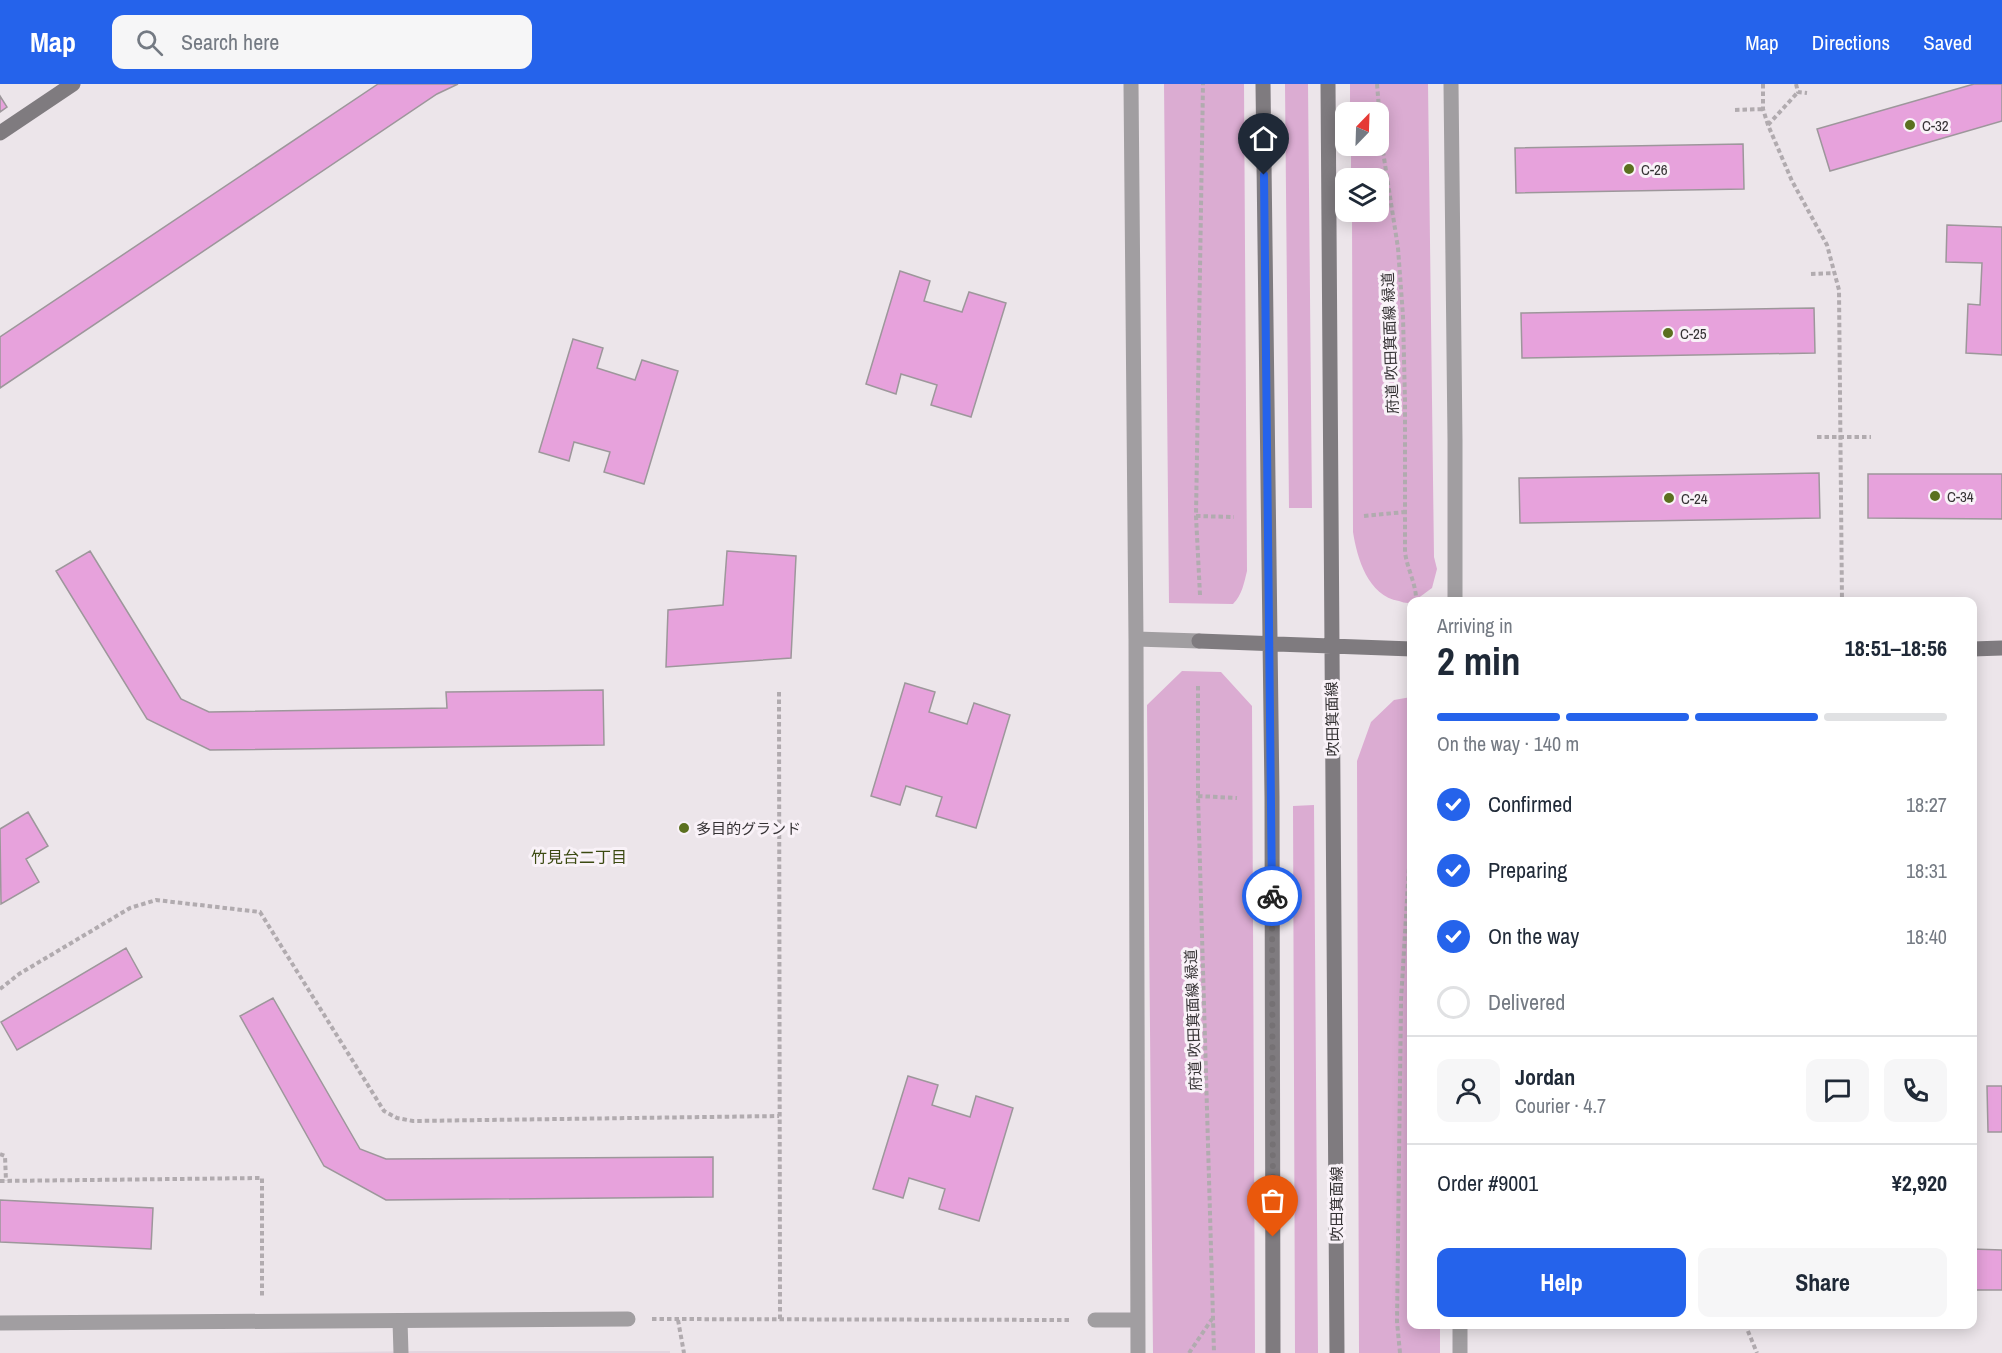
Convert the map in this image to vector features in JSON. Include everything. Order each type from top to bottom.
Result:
[{"type":"main road","points":[[0,134],[73,84]]},
{"type":"main road","points":[[1263,84],[1270,643],[1273,1353]]},
{"type":"main road","name":"吹田箕面線","points":[[1328,84],[1330,646],[1337,1353]]},
{"type":"main road","points":[[1199,641],[1407,649]]},
{"type":"main road","points":[[1977,649],[2002,648]]},
{"type":"street","points":[[1131,84],[1136,639],[1138,1353]]},
{"type":"street","points":[[1451,84],[1455,597]]},
{"type":"street","points":[[1136,639],[1199,641]]},
{"type":"street","points":[[0,1323],[628,1319]]},
{"type":"street","points":[[1095,1320],[1137,1320]]},
{"type":"street","points":[[400,1321],[401,1353]]},
{"type":"street","points":[[1460,1329],[1460,1353]]},
{"type":"path","points":[[1200,595],[1196,516],[1203,84]]},
{"type":"path","name":"府道 吹田箕面線 緑道","points":[[1377,84],[1382,144],[1401,283],[1406,401],[1405,552],[1416,597]]},
{"type":"path","points":[[1763,84],[1762,109],[1792,181],[1827,245],[1839,290],[1842,597]]},
{"type":"path","points":[[1796,84],[1798,92]]},
{"type":"path","points":[[1768,125],[1798,92]]},
{"type":"path","points":[[1798,92],[1807,93]]},
{"type":"path","points":[[1735,110],[1762,109]]},
{"type":"path","points":[[1811,274],[1835,273]]},
{"type":"path","points":[[1817,437],[1871,437]]},
{"type":"path","points":[[1364,516],[1405,512]]},
{"type":"path","points":[[1196,516],[1234,517]]},
{"type":"path","name":"府道 吹田箕面線 緑道","points":[[1197,686],[1198,796],[1214,1353]]},
{"type":"path","points":[[778,692],[780,1319]]},
{"type":"path","points":[[1198,796],[1237,798]]},
{"type":"path","points":[[0,989],[19,974],[144,902],[156,900],[260,912],[384,1111],[397,1118],[413,1121],[779,1116]]},
{"type":"path","points":[[1400,1353],[1397,1322],[1401,1000],[1407,900]]},
{"type":"path","points":[[0,1154],[5,1156],[6,1181]]},
{"type":"path","points":[[0,1181],[262,1178],[262,1322]]},
{"type":"path","points":[[1189,1353],[1213,1318]]},
{"type":"path","points":[[628,1319],[1095,1320]]},
{"type":"path","points":[[678,1320],[684,1353]]},
{"type":"path","points":[[1747,1329],[1757,1353]]},
{"type":"shaded area","points":[[1164,84],[1244,84],[1247,571],[1241,593],[1233,604],[1169,603]]},
{"type":"shaded area","points":[[1285,84],[1308,84],[1312,508],[1289,508]]},
{"type":"shaded area","points":[[1350,84],[1428,84],[1434,557],[1437,569],[1432,588],[1419,597],[1407,597],[1407,603],[1388,598],[1372,584],[1361,564],[1353,532],[1352,222],[1389,222],[1389,168],[1351,168],[1351,156],[1389,156],[1389,102],[1350,102]]},
{"type":"shaded area","points":[[1182,671],[1221,672],[1252,706],[1255,1353],[1153,1353],[1147,705]]},
{"type":"shaded area","points":[[1407,698],[1407,1329],[1440,1329],[1440,1353],[1359,1353],[1357,761],[1371,722],[1394,700]]},
{"type":"shaded area","points":[[1314,805],[1318,1353],[1295,1353],[1293,806]]},
{"type":"shaded area","points":[[670,1351],[670,1353],[263,1353]]},
{"type":"building","points":[[378,84],[458,84],[437,94],[0,388],[0,337]]},
{"type":"building","name":"C-32","points":[[1974,84],[2002,84],[2002,121],[1830,171],[1817,129]]},
{"type":"building","points":[[0,96],[7,107],[0,112]]},
{"type":"building","name":"C-26","points":[[1743,144],[1744,189],[1516,193],[1515,148]]},
{"type":"building","points":[[1947,225],[2002,227],[2002,355],[1966,353],[1968,304],[1980,305],[1982,263],[1946,262]]},
{"type":"building","points":[[900,271],[930,281],[924,301],[962,312],[969,292],[1006,303],[971,417],[931,405],[937,385],[901,374],[896,394],[866,384]]},
{"type":"building","name":"C-25","points":[[1814,308],[1815,353],[1522,358],[1521,313]]},
{"type":"building","points":[[573,339],[603,348],[597,368],[635,380],[642,360],[678,371],[644,484],[604,472],[610,452],[574,442],[569,461],[539,452]]},
{"type":"building","name":"C-24","points":[[1819,473],[1820,518],[1520,523],[1519,478]]},
{"type":"building","name":"C-34","points":[[1868,474],[2002,474],[2002,519],[1868,518]]},
{"type":"building","points":[[90,551],[181,699],[209,712],[447,708],[446,692],[603,690],[604,745],[210,750],[147,719],[56,571]]},
{"type":"building","points":[[727,551],[796,556],[791,658],[666,667],[668,610],[723,605]]},
{"type":"building","points":[[905,683],[935,692],[929,712],[967,724],[974,703],[1010,715],[976,828],[936,816],[942,797],[906,786],[900,805],[871,796]]},
{"type":"building","points":[[28,812],[48,846],[26,859],[39,882],[1,904],[0,829]]},
{"type":"building","points":[[126,948],[142,977],[17,1050],[1,1022]]},
{"type":"building","points":[[273,998],[360,1149],[386,1159],[713,1157],[713,1197],[386,1200],[324,1166],[240,1016]]},
{"type":"building","points":[[908,1076],[938,1085],[932,1105],[970,1117],[976,1096],[1013,1108],[979,1221],[939,1209],[945,1189],[909,1178],[903,1198],[873,1189]]},
{"type":"building","points":[[1987,1086],[2002,1086],[2002,1132],[1988,1132]]},
{"type":"building","points":[[0,1200],[153,1208],[151,1249],[0,1242]]},
{"type":"building","points":[[1977,1249],[2002,1250],[2002,1290],[1977,1290]]},
{"type":"way so far","points":[[1272,896],[1273,1237]]},
{"type":"place","name":"C-32","points":[[1910,125]]},
{"type":"place","name":"C-26","points":[[1629,169]]},
{"type":"place","name":"C-25","points":[[1668,333]]},
{"type":"place","name":"C-34","points":[[1935,496]]},
{"type":"place","name":"C-24","points":[[1669,498]]},
{"type":"place","name":"多目的グランド","points":[[684,828]]},
{"type":"district","name":"竹見台二丁目","points":[[579,857]]},
{"type":"route","points":[[1264,175],[1272,896]]}]
